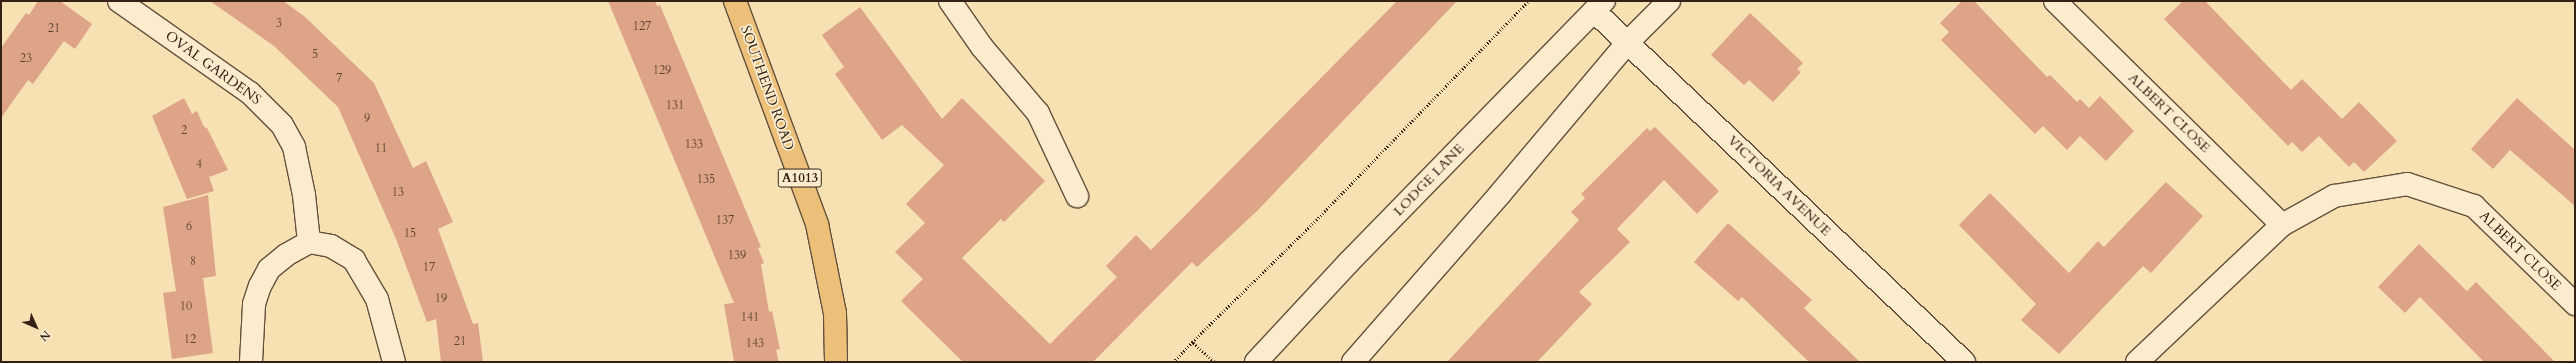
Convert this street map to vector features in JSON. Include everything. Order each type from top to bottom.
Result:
[{"type":"main road","name":"SOUTHEND ROAD","points":[[735,1],[817,224],[835,313],[836,362]]},
{"type":"street","name":"OVAL GARDENS","points":[[118,1],[250,93],[282,125],[294,147],[304,195],[309,242]]},
{"type":"street","points":[[950,1],[982,47],[1038,113],[1077,196]]},
{"type":"street","points":[[1353,362],[1500,194],[1628,42],[1669,1]]},
{"type":"street","name":"ALBERT CLOSE","points":[[2055,1],[2282,225]]},
{"type":"street","name":"VICTORIA AVENUE","points":[[1599,6],[1628,42],[1964,362]]},
{"type":"street","name":"LODGE LANE","points":[[1256,362],[1348,262],[1599,6]]},
{"type":"street","name":"ALBERT CLOSE","points":[[2137,362],[2282,225],[2334,196],[2407,184],[2474,206],[2575,304]]},
{"type":"street","points":[[251,362],[254,304],[260,286],[269,269],[286,255],[309,242],[331,246],[354,260],[377,299],[394,362]]},
{"type":"path","points":[[1173,362],[1316,220],[1528,1]]},
{"type":"path","points":[[1192,342],[1214,362]]},
{"type":"building","points":[[38,1],[60,1],[92,24],[75,49],[64,41],[33,84],[28,80],[1,118],[1,48],[26,13],[29,15]]},
{"type":"building","points":[[210,1],[283,1],[304,16],[374,83],[413,168],[426,161],[453,222],[438,229],[473,324],[478,323],[483,362],[441,362],[436,319],[427,322],[396,239],[338,107],[274,46]]},
{"type":"building","points":[[608,1],[655,1],[657,6],[660,5],[761,247],[758,248],[764,263],[761,264],[769,312],[772,311],[780,349],[776,350],[779,362],[734,362],[724,304],[734,303]]},
{"type":"building","points":[[1397,1],[1457,1],[1258,210],[1197,267],[1192,262],[1093,362],[963,362],[901,301],[923,279],[895,252],[925,223],[906,204],[944,165],[902,125],[882,140],[835,74],[844,67],[822,35],[860,7],[942,119],[962,98],[1045,181],[1004,222],[1001,219],[962,258],[1050,344],[1117,277],[1106,266],[1136,235],[1151,250]]},
{"type":"building","points":[[1962,1],[1974,1],[2047,77],[2050,75],[2077,102],[2080,99],[2089,108],[2100,96],[2134,131],[2106,161],[2080,136],[2067,150],[2043,126],[2035,134],[1941,40],[1949,32],[1940,23]]},
{"type":"building","points":[[2183,1],[2205,1],[2291,90],[2302,79],[2342,119],[2359,102],[2397,141],[2364,172],[2354,162],[2349,167],[2319,136],[2302,152],[2292,142],[2288,146],[2164,19]]},
{"type":"building","points":[[1750,13],[1803,63],[1797,69],[1801,72],[1773,102],[1749,80],[1744,85],[1711,55]]},
{"type":"building","points":[[184,98],[192,114],[197,111],[204,127],[207,128],[228,170],[209,177],[214,191],[187,199],[152,116]]},
{"type":"building","points":[[2517,98],[2575,150],[2575,206],[2510,150],[2493,169],[2471,149]]},
{"type":"building","points":[[1655,127],[1719,191],[1697,214],[1664,180],[1617,229],[1630,242],[1579,292],[1592,304],[1537,362],[1447,362],[1579,220],[1571,212],[1585,198],[1581,194],[1647,128],[1650,131]]},
{"type":"building","points":[[2166,182],[2203,216],[2151,273],[2143,266],[2059,354],[2021,320],[2036,304],[1959,225],[1990,193],[2069,273],[2098,241],[2104,247]]},
{"type":"building","points":[[208,195],[216,276],[203,278],[213,353],[172,359],[163,293],[176,291],[163,207]]},
{"type":"building","points":[[1728,223],[1812,300],[1804,308],[1860,362],[1809,362],[1742,297],[1738,301],[1694,262]]},
{"type":"building","points":[[2419,244],[2467,291],[2476,282],[2555,362],[2484,362],[2420,297],[2405,313],[2378,287]]}]
